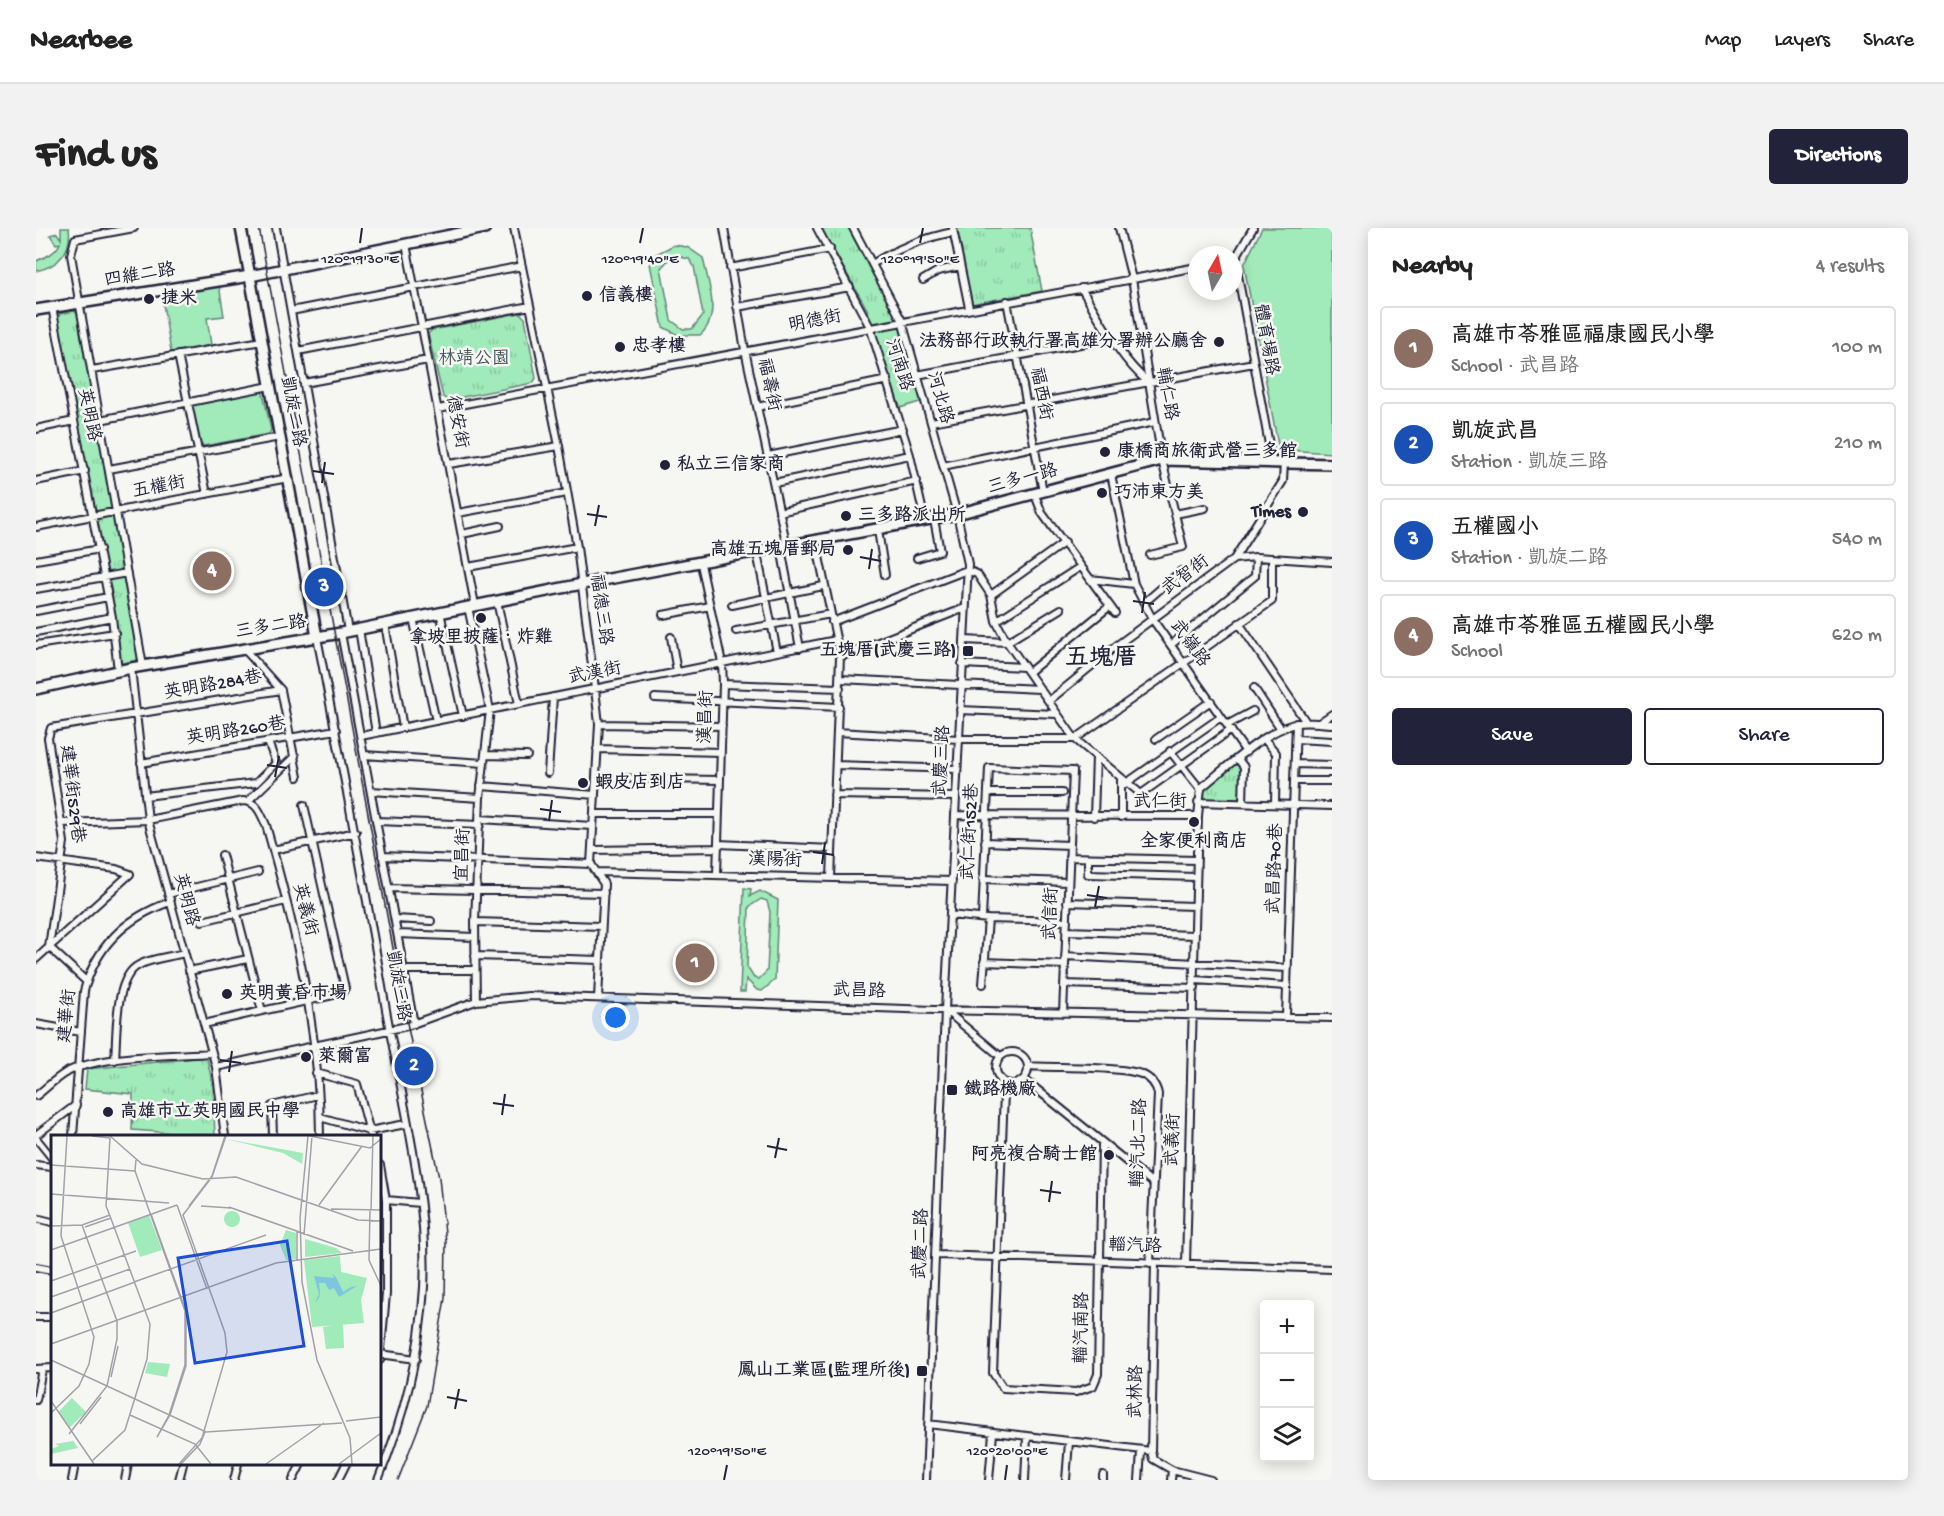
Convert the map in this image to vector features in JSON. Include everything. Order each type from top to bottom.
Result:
[{"type":"street","name":"英明路","points":[[134,228],[75,239],[71,255],[143,666]]},
{"type":"street","name":"凱旋二路","points":[[241,228],[317,638]]},
{"type":"street","name":"凱旋二路","points":[[276,228],[304,383],[344,632]]},
{"type":"street","name":"四維二路","points":[[36,310],[250,276],[485,228]]},
{"type":"street","name":"福德三路","points":[[514,228],[559,446],[577,547],[595,689],[599,724],[591,864]]},
{"type":"street","name":"福壽街","points":[[725,228],[737,307],[774,483],[800,648]]},
{"type":"street","name":"河南路","points":[[817,228],[870,327],[940,551],[917,558]]},
{"type":"street","name":"河北路","points":[[853,228],[902,321],[957,514]]},
{"type":"street","name":"輔仁路","points":[[1119,228],[1132,279],[1162,460],[1183,547],[1150,555]]},
{"type":"street","name":"體育場路","points":[[1242,246],[1253,228]]},
{"type":"street","points":[[872,264],[896,249],[953,230],[969,308]]},
{"type":"street","name":"德安街","points":[[406,244],[468,567],[471,606],[490,710]]},
{"type":"street","points":[[730,268],[830,249]]},
{"type":"street","points":[[291,310],[522,266]]},
{"type":"street","points":[[923,280],[938,271],[960,266]]},
{"type":"street","name":"明德街","points":[[438,409],[1188,269]]},
{"type":"street","points":[[737,307],[850,287]]},
{"type":"street","points":[[1081,288],[1112,338],[1139,375],[1148,382]]},
{"type":"street","name":"體育場路","points":[[1242,300],[1272,461]]},
{"type":"street","name":"福西街","points":[[1006,301],[1035,447],[1042,513],[1114,613]]},
{"type":"street","points":[[298,351],[530,306]]},
{"type":"street","name":"英明路","points":[[52,307],[100,549],[115,633],[118,671]]},
{"type":"street","points":[[917,375],[1112,338]]},
{"type":"street","points":[[92,370],[262,341]]},
{"type":"street","points":[[178,355],[207,494]]},
{"type":"street","points":[[304,383],[428,360]]},
{"type":"street","points":[[931,422],[1254,363]]},
{"type":"street","points":[[758,407],[888,380]]},
{"type":"street","points":[[100,420],[270,386]]},
{"type":"street","points":[[36,429],[74,421]]},
{"type":"street","points":[[943,466],[1155,422]]},
{"type":"street","points":[[768,456],[903,429]]},
{"type":"street","points":[[109,469],[280,436]]},
{"type":"street","points":[[448,464],[559,446]]},
{"type":"street","points":[[774,483],[910,455]]},
{"type":"street","name":"三多一路","points":[[582,584],[701,564],[930,520],[1162,460],[1332,464]]},
{"type":"street","points":[[1234,559],[1283,481],[1284,462]]},
{"type":"street","points":[[36,481],[85,471]]},
{"type":"street","name":"武嶺路","points":[[1111,474],[1134,584],[1153,620],[1185,662],[1246,752]]},
{"type":"street","name":"五權街","points":[[36,527],[288,478]]},
{"type":"street","points":[[779,512],[917,481]]},
{"type":"street","points":[[458,513],[567,493]]},
{"type":"street","points":[[1175,514],[1205,508]]},
{"type":"street","name":"武慶三路","points":[[945,1010],[967,570],[957,514]]},
{"type":"street","points":[[462,534],[500,526]]},
{"type":"street","points":[[878,530],[885,575]]},
{"type":"street","points":[[816,542],[840,657],[831,878]]},
{"type":"street","points":[[991,595],[1065,542]]},
{"type":"street","points":[[468,567],[577,547]]},
{"type":"street","points":[[36,561],[100,549]]},
{"type":"street","points":[[757,553],[777,652]]},
{"type":"street","points":[[1172,644],[1255,576],[1256,557]]},
{"type":"street","name":"武智街","points":[[1050,700],[1116,646],[1234,559],[1256,557],[1332,562]]},
{"type":"street","points":[[837,732],[959,739],[1074,739],[1272,601],[1272,558]]},
{"type":"street","name":"漢昌街","points":[[701,564],[722,663],[723,703],[717,874]]},
{"type":"street","points":[[996,621],[1080,567]]},
{"type":"street","points":[[832,622],[967,570],[977,574],[991,595],[996,621],[1008,642],[1050,700],[1074,739],[1140,794],[1253,711]]},
{"type":"street","points":[[1144,603],[1181,571]]},
{"type":"street","points":[[36,589],[127,573]]},
{"type":"street","points":[[1090,579],[1134,584]]},
{"type":"street","name":"三多二路","points":[[36,689],[131,668],[317,638],[582,584]]},
{"type":"street","points":[[732,605],[824,586]]},
{"type":"street","points":[[36,611],[108,597]]},
{"type":"street","points":[[497,601],[519,704]]},
{"type":"street","points":[[663,615],[710,606]]},
{"type":"street","points":[[1029,672],[1110,606]]},
{"type":"street","points":[[840,657],[965,608]]},
{"type":"street","points":[[964,640],[1008,642],[1061,609]]},
{"type":"street","points":[[440,612],[464,716]]},
{"type":"street","points":[[736,631],[831,614]]},
{"type":"street","points":[[36,632],[112,617]]},
{"type":"street","points":[[413,618],[436,721]]},
{"type":"street","points":[[1239,623],[1306,722]]},
{"type":"street","points":[[385,624],[403,728]]},
{"type":"street","points":[[359,629],[376,733]]},
{"type":"street","name":"凱旋三路","points":[[344,632],[382,856],[414,1024]]},
{"type":"street","points":[[36,645],[115,633]]},
{"type":"street","points":[[671,637],[677,672]]},
{"type":"street","name":"凱旋三路","points":[[317,638],[356,832],[420,1203],[424,1285],[416,1359],[395,1440],[378,1480]]},
{"type":"street","name":"武漢街","points":[[361,736],[836,640]]},
{"type":"street","points":[[244,650],[281,690]]},
{"type":"street","points":[[962,664],[1024,667]]},
{"type":"street","name":"英明路","points":[[131,668],[148,820],[216,1067],[225,1135]]},
{"type":"street","points":[[840,679],[1040,689]]},
{"type":"street","points":[[723,684],[840,688]]},
{"type":"street","points":[[1254,688],[1281,729]]},
{"type":"street","name":"英明路284巷","points":[[48,738],[51,728],[281,690],[298,777]]},
{"type":"street","points":[[548,773],[553,698]]},
{"type":"street","points":[[655,698],[839,707]]},
{"type":"street","points":[[1156,739],[1211,701]]},
{"type":"street","name":"宜昌街","points":[[476,1001],[475,922],[480,798],[490,710]]},
{"type":"street","points":[[960,710],[1057,714]]},
{"type":"street","points":[[1319,724],[1332,714]]},
{"type":"street","points":[[1123,782],[1221,717]]},
{"type":"street","name":"武仁街","points":[[955,815],[986,817],[1198,816],[1201,790],[1246,752],[1281,729],[1296,723],[1332,724]]},
{"type":"street","name":"武昌路70巷","points":[[1286,1017],[1296,723]]},
{"type":"street","points":[[599,724],[722,726]]},
{"type":"street","name":"英明路260巷","points":[[141,763],[336,730]]},
{"type":"street","name":"建華街529巷","points":[[48,738],[62,823],[63,862],[49,947]]},
{"type":"street","points":[[1265,740],[1276,753],[1275,804]]},
{"type":"street","points":[[1296,740],[1332,741]]},
{"type":"street","points":[[145,796],[256,783],[276,763],[268,742]]},
{"type":"street","points":[[597,749],[721,752]]},
{"type":"street","points":[[1170,751],[1201,790]]},
{"type":"street","points":[[364,755],[484,763]]},
{"type":"street","points":[[485,755],[528,756]]},
{"type":"street","points":[[62,823],[148,820],[248,801],[295,756]]},
{"type":"street","points":[[1094,817],[1096,757]]},
{"type":"street","points":[[1238,759],[1244,767],[1242,803]]},
{"type":"street","points":[[1295,764],[1332,765]]},
{"type":"street","points":[[836,765],[957,769]]},
{"type":"street","name":"武仁街152巷","points":[[982,984],[985,919],[983,879],[989,768],[1073,771],[1071,816]]},
{"type":"street","points":[[596,778],[720,780]]},
{"type":"street","points":[[1295,781],[1332,781]]},
{"type":"street","points":[[1121,817],[1123,782]]},
{"type":"street","points":[[481,786],[595,795]]},
{"type":"street","points":[[371,791],[480,798]]},
{"type":"street","points":[[988,793],[1062,793]]},
{"type":"street","points":[[834,795],[956,797]]},
{"type":"street","name":"英義街","points":[[248,801],[260,813],[273,850],[303,966],[314,1047],[320,1135]]},
{"type":"street","points":[[1198,802],[1332,806]]},
{"type":"street","points":[[204,1024],[342,993],[345,988],[304,805]]},
{"type":"street","points":[[594,814],[719,814]]},
{"type":"street","name":"武信街","points":[[1063,1013],[1071,816]]},
{"type":"street","name":"武義街","points":[[1186,1264],[1198,816]]},
{"type":"street","points":[[377,821],[592,826]]},
{"type":"street","points":[[273,850],[356,832]]},
{"type":"street","points":[[986,843],[1070,844]]},
{"type":"street","points":[[592,850],[718,846],[832,849]]},
{"type":"street","points":[[222,855],[262,1011]]},
{"type":"street","points":[[382,856],[591,864],[604,884],[598,998]]},
{"type":"street","points":[[1069,856],[1196,860]]},
{"type":"street","points":[[36,858],[116,869],[130,874],[36,959]]},
{"type":"street","points":[[1088,858],[1088,874],[1196,877]]},
{"type":"street","points":[[168,894],[258,872]]},
{"type":"street","name":"漢陽街","points":[[597,872],[952,881]]},
{"type":"street","points":[[983,879],[1068,882]]},
{"type":"street","points":[[389,888],[604,893]]},
{"type":"street","points":[[202,921],[286,901]]},
{"type":"street","name":"建華街","points":[[73,1135],[87,982],[105,946],[120,929],[147,910],[170,902]]},
{"type":"street","points":[[1067,902],[1195,906]]},
{"type":"street","points":[[950,915],[985,919],[1066,921]]},
{"type":"street","points":[[395,919],[431,921]]},
{"type":"street","points":[[475,922],[601,926]]},
{"type":"street","points":[[1066,931],[1196,935]]},
{"type":"street","points":[[398,934],[475,937]]},
{"type":"street","points":[[49,947],[87,982]]},
{"type":"street","points":[[115,1060],[122,984],[128,972],[139,964],[184,953]]},
{"type":"street","points":[[475,956],[599,960]]},
{"type":"street","points":[[1065,956],[1195,961],[1288,968]]},
{"type":"street","points":[[189,971],[248,959]]},
{"type":"street","points":[[984,962],[1065,965]]},
{"type":"street","points":[[404,970],[475,970]]},
{"type":"street","points":[[1195,980],[1287,986]]},
{"type":"street","points":[[1064,984],[1195,988]]},
{"type":"street","name":"武昌路","points":[[216,1067],[414,1024],[476,1001],[529,996],[945,1010],[1332,1018]]},
{"type":"street","points":[[945,1010],[1000,1056]]},
{"type":"street","name":"武慶二路","points":[[926,1480],[937,1256],[945,1010]]},
{"type":"street","points":[[36,1024],[81,1032]]},
{"type":"street","points":[[1006,1052],[1018,1053],[1024,1057],[1029,1066],[1020,1083],[1008,1084],[1001,1081],[995,1070],[1000,1056],[1006,1052]]},
{"type":"street","points":[[36,1096],[65,1073],[78,1069],[115,1060],[212,1053]]},
{"type":"street","name":"輜汽北二路","points":[[1029,1066],[1132,1072],[1149,1078],[1156,1085],[1158,1094],[1153,1183],[1152,1263]]},
{"type":"street","points":[[316,1073],[357,1084],[370,1134]]},
{"type":"street","points":[[1024,1079],[1153,1183]]},
{"type":"street","points":[[998,1258],[1004,1092],[1008,1084]]},
{"type":"street","points":[[273,1135],[272,1106],[318,1095]]},
{"type":"street","points":[[51,1157],[36,1136],[76,1105]]},
{"type":"street","points":[[320,1117],[370,1134],[406,1124]]},
{"type":"street","points":[[1099,1261],[1102,1142]]},
{"type":"street","points":[[36,1165],[51,1167]]},
{"type":"street","points":[[381,1176],[386,1200],[382,1221],[381,1332]]},
{"type":"street","points":[[386,1200],[420,1203]]},
{"type":"street","points":[[36,1218],[51,1222]]},
{"type":"street","name":"輜汽路","points":[[937,1256],[1332,1269]]},
{"type":"street","name":"輜汽南路","points":[[998,1258],[993,1373],[1003,1388],[1076,1392],[1093,1386],[1098,1374],[1099,1261]]},
{"type":"street","name":"武林路","points":[[1151,1451],[1152,1263]]},
{"type":"street","points":[[36,1267],[51,1270]]},
{"type":"street","points":[[381,1356],[416,1359]]},
{"type":"street","points":[[36,1400],[39,1369]]},
{"type":"street","points":[[928,1424],[1141,1452],[1151,1451],[1154,1459],[1172,1470],[1206,1480]]},
{"type":"street","points":[[989,1480],[993,1433]]},
{"type":"street","points":[[1025,1480],[1027,1437]]},
{"type":"street","points":[[1066,1480],[1069,1442]]},
{"type":"street","points":[[1139,1480],[1141,1452]]},
{"type":"street","points":[[72,1480],[75,1465]]},
{"type":"street","points":[[125,1480],[128,1465]]},
{"type":"street","points":[[179,1480],[183,1465]]},
{"type":"street","points":[[234,1480],[238,1465]]},
{"type":"street","points":[[292,1480],[300,1465]]},
{"type":"street","points":[[338,1480],[346,1465]]},
{"type":"street","points":[[1171,1480],[1172,1470]]},
{"type":"green space","points":[[61,228],[69,228],[66,250],[57,261],[36,271],[36,261],[50,254],[60,243],[56,244],[50,235],[57,233],[61,239]]},
{"type":"green space","points":[[821,228],[849,228],[851,230],[898,320],[923,401],[900,408],[867,309]]},
{"type":"green space","points":[[956,228],[1030,228],[1042,291],[971,304]]},
{"type":"green space","points":[[1262,228],[1332,228],[1332,453],[1285,450],[1278,445],[1244,265]]},
{"type":"green space","points":[[674,245],[687,247],[703,258],[712,309],[707,327],[700,335],[678,335],[663,327],[650,264],[656,254]],"holes":[[[676,256],[689,259],[694,266],[703,315],[692,329],[683,329],[671,320],[661,268],[670,258]]]},
{"type":"green space","points":[[219,285],[224,316],[207,318],[211,345],[171,352],[162,298]]},
{"type":"green space","points":[[74,311],[79,314],[139,656],[136,661],[122,663],[119,660],[57,319],[60,314]]},
{"type":"green space","name":"林靖公園","points":[[520,313],[525,318],[536,378],[533,383],[447,400],[443,397],[428,334],[432,330]]},
{"type":"green space","points":[[259,391],[263,393],[271,430],[269,434],[204,446],[200,443],[192,407],[194,404]]},
{"type":"green space","points":[[1235,764],[1239,764],[1242,768],[1239,798],[1204,799],[1203,790]]},
{"type":"green space","points":[[744,888],[751,889],[750,896],[760,891],[778,900],[775,980],[762,991],[757,990],[746,979],[745,992],[740,992]],"holes":[[[761,899],[767,901],[770,912],[767,971],[759,979],[754,978],[747,967],[749,907]]]},
{"type":"green space","points":[[207,1057],[213,1088],[215,1135],[132,1130],[133,1094],[85,1089],[87,1069]]},
{"type":"tram line","points":[[259,228],[406,1018],[439,1178],[446,1242],[445,1298],[427,1406],[398,1480]]},
{"type":"place","name":"信義樓","points":[[587,296]]},
{"type":"place","name":"捷米","points":[[149,299]]},
{"type":"place","name":"法務部行政執行署高雄分署辦公廳舍","points":[[1219,342]]},
{"type":"place","name":"忠孝樓","points":[[620,347]]},
{"type":"place","name":"康橋商旅衛武營三多館","points":[[1105,452]]},
{"type":"place","name":"私立三信家商","points":[[665,465]]},
{"type":"place","name":"巧沛東方美","points":[[1102,493]]},
{"type":"place","name":"Times","points":[[1303,512]]},
{"type":"place","name":"三多路派出所","points":[[846,516]]},
{"type":"place","name":"高雄五塊厝郵局","points":[[848,550]]},
{"type":"place","name":"高雄市苓雅區五權國民小學","points":[[212,571]]},
{"type":"place","name":"五權國小","points":[[324,587]]},
{"type":"place","name":"拿坡里披薩‧炸雞","points":[[481,618]]},
{"type":"place","name":"五塊厝(武慶三路)","points":[[968,651]]},
{"type":"place","name":"蝦皮店到店","points":[[583,783]]},
{"type":"place","name":"全家便利商店","points":[[1194,822]]},
{"type":"place","name":"高雄市苓雅區福康國民小學","points":[[695,963]]},
{"type":"place","name":"英明黃昏市場","points":[[227,994]]},
{"type":"place","name":"萊爾富","points":[[306,1057]]},
{"type":"place","name":"凱旋武昌","points":[[414,1066]]},
{"type":"place","name":"鐵路機廠","points":[[952,1090]]},
{"type":"place","name":"高雄市立英明國民中學","points":[[108,1112]]},
{"type":"place","name":"阿亮複合騎士館","points":[[1109,1155]]},
{"type":"place","name":"鳳山工業區(監理所後)","points":[[922,1371]]},
{"type":"district","name":"五塊厝","points":[[1101,659]]}]
